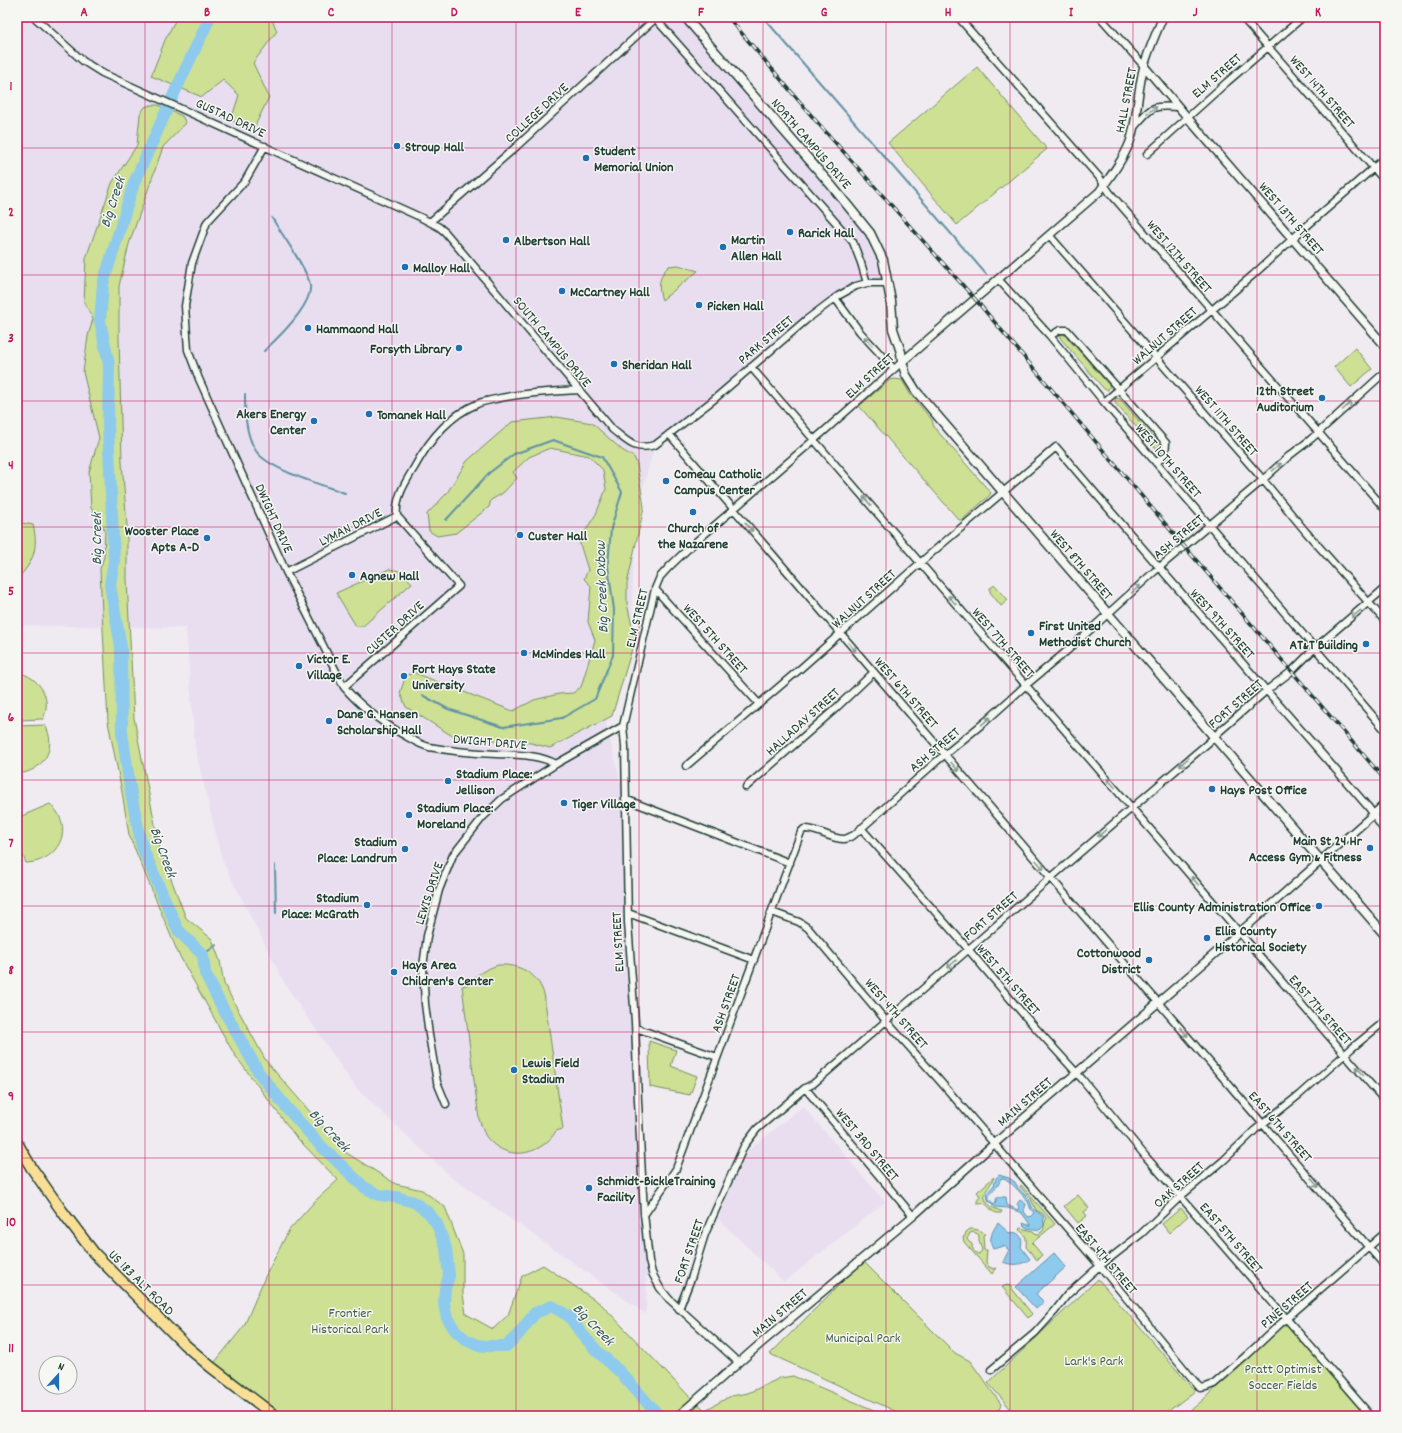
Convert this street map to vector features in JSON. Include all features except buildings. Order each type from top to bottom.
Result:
[{"type":"highway","name":"US 183 ALT ROAD","points":[[17,1143],[58,1206],[94,1253],[184,1344],[211,1367],[275,1416]]},
{"type":"main road","name":"NORTH CAMPUS DRIVE","points":[[685,17],[831,185],[870,233],[883,260],[891,301]]},
{"type":"main road","name":"WEST 8TH STREET","points":[[891,301],[893,329],[902,362],[906,375],[916,391],[1385,936]]},
{"type":"street","name":"GUSTAD DRIVE","points":[[34,17],[83,61],[102,72],[430,222]]},
{"type":"street","name":"WEST 12TH STREET","points":[[958,17],[1020,86],[1104,184],[1110,193],[1385,509]]},
{"type":"street","name":"WEST 13TH STREET","points":[[1100,17],[1385,346]]},
{"type":"street","name":"HALL STREET","points":[[1104,184],[1126,151],[1133,129],[1144,66],[1163,17]]},
{"type":"street","name":"WEST 14TH STREET","points":[[1242,17],[1385,181]]},
{"type":"street","name":"ELM STREET","points":[[1147,154],[1303,17]]},
{"type":"street","name":"COLLEGE DRIVE","points":[[430,222],[517,146],[655,18]]},
{"type":"street","points":[[655,18],[853,242],[861,263],[866,283]]},
{"type":"street","points":[[1133,129],[1148,111],[1157,106],[1178,107]]},
{"type":"street","name":"DWIGHT DRIVE","points":[[265,146],[245,181],[207,222],[192,263],[185,306],[188,350],[199,379],[286,572],[344,687],[354,700],[385,724],[412,740],[427,746],[474,753],[530,756],[547,759],[556,764]]},
{"type":"street","name":"WALNUT STREET","points":[[1104,402],[1253,275],[1385,158]]},
{"type":"street","name":"ELM STREET","points":[[738,1363],[669,1299],[660,1288],[652,1273],[644,1215],[636,1028],[628,913],[625,746],[623,726],[655,589],[660,577],[669,567],[998,278],[1099,192],[1104,184]]},
{"type":"street","name":"SOUTH CAMPUS DRIVE","points":[[430,222],[445,232],[613,430],[637,447],[645,448],[655,445],[669,434]]},
{"type":"street","name":"WEST 11TH STREET","points":[[1050,235],[1263,480],[1306,532],[1385,621]]},
{"type":"street","name":"WEST 10TH STREET","points":[[998,278],[1050,336],[1104,402],[1385,730]]},
{"type":"street","name":"PARK STREET","points":[[669,434],[712,401],[792,332],[835,298],[856,286],[866,283],[887,283]]},
{"type":"street","points":[[835,298],[860,332],[894,369]]},
{"type":"street","points":[[1050,336],[1060,330],[1067,330],[1166,443],[1165,455],[1156,463]]},
{"type":"street","name":"WEST 7TH STREET","points":[[751,367],[1240,932]]},
{"type":"street","name":"ASH STREET","points":[[644,1215],[676,1169],[801,832],[804,829],[810,829],[846,839],[854,835],[1068,650],[1159,568],[1263,480],[1385,372]]},
{"type":"street","name":"LYMAN DRIVE","points":[[286,572],[397,516],[396,509],[403,486],[419,458],[431,441],[460,413],[477,404],[511,395],[579,390]]},
{"type":"street","name":"WEST 6TH STREET","points":[[669,434],[1158,1002]]},
{"type":"street","name":"WALNUT STREET","points":[[686,766],[841,633],[920,562],[1056,447]]},
{"type":"street","name":"WEST 9TH STREET","points":[[1056,447],[1159,568],[1374,814],[1377,821],[1385,831]]},
{"type":"street","name":"CUSTER DRIVE","points":[[344,687],[459,586],[397,516]]},
{"type":"street","name":"FORT STREET","points":[[679,1308],[692,1276],[705,1234],[744,1146],[757,1129],[887,1022],[1267,690],[1292,671],[1315,648],[1385,588]]},
{"type":"street","name":"WEST 5TH STREET","points":[[655,589],[759,704]]},
{"type":"street","name":"HALLADAY STREET","points":[[746,787],[835,709],[874,672]]},
{"type":"street","name":"LEWIS DRIVE","points":[[446,1104],[438,1082],[429,1035],[424,1004],[423,967],[427,936],[440,886],[453,855],[483,816],[502,800],[556,764],[623,726]]},
{"type":"street","points":[[625,799],[790,863]]},
{"type":"street","name":"MAIN STREET","points":[[678,1416],[738,1363],[913,1216],[1385,804]]},
{"type":"street","name":"WEST 5TH STREET","points":[[861,828],[1076,1073]]},
{"type":"street","name":"WEST 4TH STREET","points":[[772,912],[799,922],[808,928],[887,1022],[994,1144]]},
{"type":"street","points":[[628,913],[754,960]]},
{"type":"street","name":"EAST 7TH STREET","points":[[1240,932],[1385,1101]]},
{"type":"street","name":"EAST 6TH STREET","points":[[1158,1002],[1385,1266]]},
{"type":"street","name":"OAK STREET","points":[[991,1370],[1035,1333],[1067,1295],[1100,1266],[1141,1234],[1181,1196],[1224,1160],[1263,1124],[1306,1090],[1345,1054],[1385,1021]]},
{"type":"street","points":[[636,1028],[717,1058]]},
{"type":"street","name":"EAST 5TH STREET","points":[[1076,1073],[1371,1416]]},
{"type":"street","name":"WEST 3RD STREET","points":[[805,1088],[913,1216]]},
{"type":"street","name":"EAST 4TH STREET","points":[[994,1144],[1100,1266],[1200,1388]]},
{"type":"street","name":"PINE STREET","points":[[1200,1388],[1206,1388],[1214,1384],[1286,1318],[1385,1233]]},
{"type":"shaded area","name":"Fort Hays State University","points":[[17,17],[693,17],[870,233],[887,283],[866,283],[827,304],[655,445],[643,487],[634,548],[631,627],[606,725],[625,799],[631,1009],[638,1143],[647,1239],[646,1314],[451,1177],[356,1088],[286,986],[222,860],[195,748],[186,628],[17,625]]},
{"type":"shaded area","points":[[803,1106],[885,1202],[784,1282],[718,1219],[742,1159],[749,1150]]},
{"type":"green space","points":[[177,17],[271,17],[277,31],[253,63],[269,97],[252,132],[231,120],[239,95],[223,80],[202,97],[151,76],[165,40]]},
{"type":"green space","points":[[977,67],[1047,149],[957,225],[888,143]]},
{"type":"green space","name":"Frontier Historical Park","points":[[158,105],[182,116],[186,123],[163,147],[129,244],[119,286],[122,462],[127,526],[127,580],[134,718],[160,850],[186,918],[212,939],[220,961],[224,984],[266,1061],[345,1152],[396,1184],[422,1190],[445,1207],[463,1254],[463,1294],[466,1314],[493,1329],[508,1315],[522,1276],[543,1265],[601,1304],[687,1394],[705,1410],[731,1396],[748,1393],[780,1378],[793,1376],[888,1416],[279,1416],[211,1367],[244,1326],[265,1277],[289,1230],[315,1201],[338,1180],[296,1137],[234,1054],[178,953],[129,835],[108,722],[100,569],[104,557],[105,530],[91,508],[89,472],[99,438],[83,372],[88,336],[93,319],[84,302],[86,258],[112,183],[137,145],[140,114],[145,107]]},
{"type":"green space","points":[[678,265],[698,271],[662,300],[659,286],[661,277],[669,266]]},
{"type":"green space","points":[[1061,334],[1065,335],[1110,386],[1108,390],[1104,389],[1061,339]]},
{"type":"green space","points":[[1355,348],[1372,369],[1351,387],[1334,367]]},
{"type":"green space","points":[[890,380],[902,380],[910,394],[932,420],[934,427],[991,493],[962,520],[959,520],[859,406]]},
{"type":"green space","points":[[1116,398],[1120,399],[1160,445],[1159,448],[1155,448],[1115,403]]},
{"type":"green space","points":[[557,417],[592,423],[622,450],[634,457],[637,464],[644,507],[627,584],[627,604],[635,639],[612,716],[550,748],[531,743],[454,737],[406,707],[400,693],[406,675],[415,673],[513,711],[534,700],[559,694],[573,693],[581,687],[595,640],[588,622],[591,586],[584,579],[588,570],[579,541],[596,514],[606,489],[603,470],[589,456],[550,448],[529,457],[513,472],[517,478],[503,493],[491,500],[489,507],[456,533],[437,536],[429,531],[427,514],[447,493],[467,461],[512,422]]},
{"type":"green space","points":[[17,522],[33,525],[35,533],[35,548],[31,561],[17,579]]},
{"type":"green space","points":[[389,569],[400,571],[412,583],[363,626],[356,626],[336,593]]},
{"type":"green space","points":[[995,585],[1008,600],[1001,606],[990,592],[990,588]]},
{"type":"green space","points":[[17,672],[32,678],[42,689],[46,703],[46,711],[43,719],[17,720]]},
{"type":"green space","points":[[45,725],[49,734],[50,742],[46,757],[41,764],[34,769],[17,774],[17,726]]},
{"type":"green space","points":[[50,804],[58,813],[62,823],[63,833],[60,842],[55,850],[47,857],[38,861],[26,863],[17,842],[17,818]]},
{"type":"green space","name":"Lewis Field Stadium","points":[[498,965],[518,967],[530,973],[539,983],[545,998],[563,1129],[556,1131],[550,1139],[535,1150],[526,1152],[507,1152],[498,1148],[486,1137],[479,1119],[462,986],[470,984],[479,974]]},
{"type":"green space","points":[[649,1041],[676,1050],[671,1066],[697,1076],[690,1095],[650,1087]]},
{"type":"green space","points":[[994,1177],[986,1191],[985,1198],[986,1202],[995,1209],[1002,1211],[1001,1213],[994,1212],[985,1204],[977,1203],[980,1196],[977,1192]]},
{"type":"green space","points":[[1021,1185],[1055,1224],[1032,1243],[1042,1255],[1037,1260],[1026,1247],[1026,1237],[1019,1230],[1020,1228],[1033,1231],[1038,1234],[1043,1231],[1046,1218],[1043,1214],[1036,1210],[1031,1199],[1020,1187]]},
{"type":"green space","points":[[1078,1195],[1089,1208],[1084,1212],[1087,1216],[1078,1223],[1064,1206]]},
{"type":"green space","points":[[1181,1208],[1188,1216],[1169,1233],[1162,1224]]},
{"type":"green space","points":[[970,1229],[974,1229],[985,1234],[983,1235],[984,1250],[987,1250],[986,1262],[989,1267],[994,1269],[997,1268],[992,1274],[964,1242],[963,1237],[965,1236],[966,1232]],"holes":[[[974,1232],[979,1235],[982,1250],[979,1254],[975,1252],[972,1244],[967,1239],[970,1233]]]},
{"type":"green space","name":"Municipal Park","points":[[863,1261],[955,1353],[970,1361],[1001,1404],[996,1416],[906,1416],[770,1354]]},
{"type":"green space","name":"Lark's Park","points":[[1098,1279],[1195,1391],[1162,1416],[1014,1416],[1008,1409],[1009,1407],[988,1383]]},
{"type":"green space","points":[[1007,1285],[1010,1286],[1032,1314],[1028,1318],[1002,1287]]},
{"type":"green space","name":"Pratt Optimist Soccer Fields","points":[[1286,1318],[1371,1416],[1184,1416],[1203,1400]]},
{"type":"water","points":[[999,1175],[1009,1178],[1015,1182],[1018,1188],[1029,1199],[1033,1209],[1043,1216],[1044,1225],[1040,1230],[1027,1228],[1024,1226],[1023,1223],[1031,1226],[1022,1213],[1008,1208],[995,1207],[988,1200],[987,1193],[994,1185],[996,1178]],"holes":[[[1004,1178],[1028,1202],[1034,1213],[1030,1217],[1027,1216],[1024,1211],[1026,1204],[1020,1200],[1017,1204],[1019,1207],[1018,1210],[1007,1205],[1006,1197],[997,1197],[995,1204],[989,1199],[990,1194],[998,1185],[1000,1179]]]},
{"type":"water","points":[[998,1223],[1009,1233],[1018,1233],[1020,1235],[1022,1240],[1021,1247],[1030,1259],[1024,1263],[1017,1264],[1003,1262],[1009,1250],[1004,1246],[993,1249],[991,1242],[992,1232]]},
{"type":"water","points":[[1054,1253],[1066,1267],[1036,1294],[1044,1302],[1036,1309],[1016,1287]]},
{"type":"waterway","name":"Big Creek","points":[[210,17],[134,183],[103,284],[100,321],[109,365],[108,425],[114,561],[110,585],[121,647],[122,732],[131,794],[142,847],[178,930],[203,955],[205,973],[259,1073],[286,1107],[321,1146],[364,1187],[379,1195],[396,1197],[414,1202],[429,1213],[437,1224],[446,1248],[449,1276],[445,1289],[444,1304],[447,1318],[455,1330],[466,1340],[477,1345],[506,1346],[517,1336],[535,1313],[552,1306],[570,1317],[581,1333],[597,1351],[620,1372],[659,1416]]},
{"type":"waterway","points":[[763,17],[986,274]]},
{"type":"waterway","points":[[264,351],[285,330],[300,311],[306,302],[310,285],[299,261],[272,218]]},
{"type":"waterway","points":[[245,394],[248,430],[252,444],[263,458],[284,471],[345,493]]},
{"type":"waterway","name":"Big Creek Oxbow","points":[[422,695],[448,709],[503,727],[562,718],[595,699],[613,655],[614,610],[608,566],[611,528],[622,492],[602,457],[553,440],[514,454],[489,473],[446,520]]},
{"type":"waterway","points":[[275,865],[276,913]]},
{"type":"waterway","points":[[203,955],[216,945]]},
{"type":"railway","points":[[728,17],[816,121],[975,299],[1385,780]]},
{"type":"place","name":"Stroup Hall","points":[[397,146]]},
{"type":"place","name":"Student Memorial Union","points":[[586,158]]},
{"type":"place","name":"Rarick Hall","points":[[790,232]]},
{"type":"place","name":"Albertson Hall","points":[[506,240]]},
{"type":"place","name":"Martin Allen Hall","points":[[723,247]]},
{"type":"place","name":"Malloy Hall","points":[[405,267]]},
{"type":"place","name":"McCartney Hall","points":[[562,291]]},
{"type":"place","name":"Picken Hall","points":[[699,305]]},
{"type":"place","name":"Hammaond Hall","points":[[308,328]]},
{"type":"place","name":"Forsyth Library","points":[[459,348]]},
{"type":"place","name":"Sheridan Hall","points":[[614,364]]},
{"type":"place","name":"12th Street Auditorium","points":[[1322,398]]},
{"type":"place","name":"Tomanek Hall","points":[[369,414]]},
{"type":"place","name":"Akers Energy Center","points":[[314,421]]},
{"type":"place","name":"Comeau Catholic Campus Center","points":[[666,481]]},
{"type":"place","name":"Church of the Nazarene","points":[[693,512]]},
{"type":"place","name":"Custer Hall","points":[[520,535]]},
{"type":"place","name":"Wooster Place Apts A-D","points":[[207,538]]},
{"type":"place","name":"Agnew Hall","points":[[352,575]]},
{"type":"place","name":"First United Methodist Church","points":[[1031,633]]},
{"type":"place","name":"AT&T Building","points":[[1366,644]]},
{"type":"place","name":"McMindes Hall","points":[[524,653]]},
{"type":"place","name":"Victor E. Village","points":[[299,666]]},
{"type":"place","name":"Fort Hays State University","points":[[404,676]]},
{"type":"place","name":"Dane G. Hansen Scholarship Hall","points":[[329,721]]},
{"type":"place","name":"Stadium Place: Jellison","points":[[448,781]]},
{"type":"place","name":"Hays Post Office","points":[[1212,789]]},
{"type":"place","name":"Tiger Village","points":[[564,803]]},
{"type":"place","name":"Stadium Place: Moreland","points":[[409,815]]},
{"type":"place","name":"Main St 24 Hr Access Gym & Fitness","points":[[1370,848]]},
{"type":"place","name":"Stadium Place: Landrum","points":[[405,849]]},
{"type":"place","name":"Stadium Place: McGrath","points":[[367,905]]},
{"type":"place","name":"Ellis County Administration Office","points":[[1319,906]]},
{"type":"place","name":"Ellis County Historical Society","points":[[1207,938]]},
{"type":"place","name":"Cottonwood District","points":[[1149,960]]},
{"type":"place","name":"Hays Area Children's Center","points":[[394,972]]},
{"type":"place","name":"Lewis Field Stadium","points":[[514,1070]]},
{"type":"place","name":"Schmidt-BickleTraining Facility","points":[[589,1188]]}]
